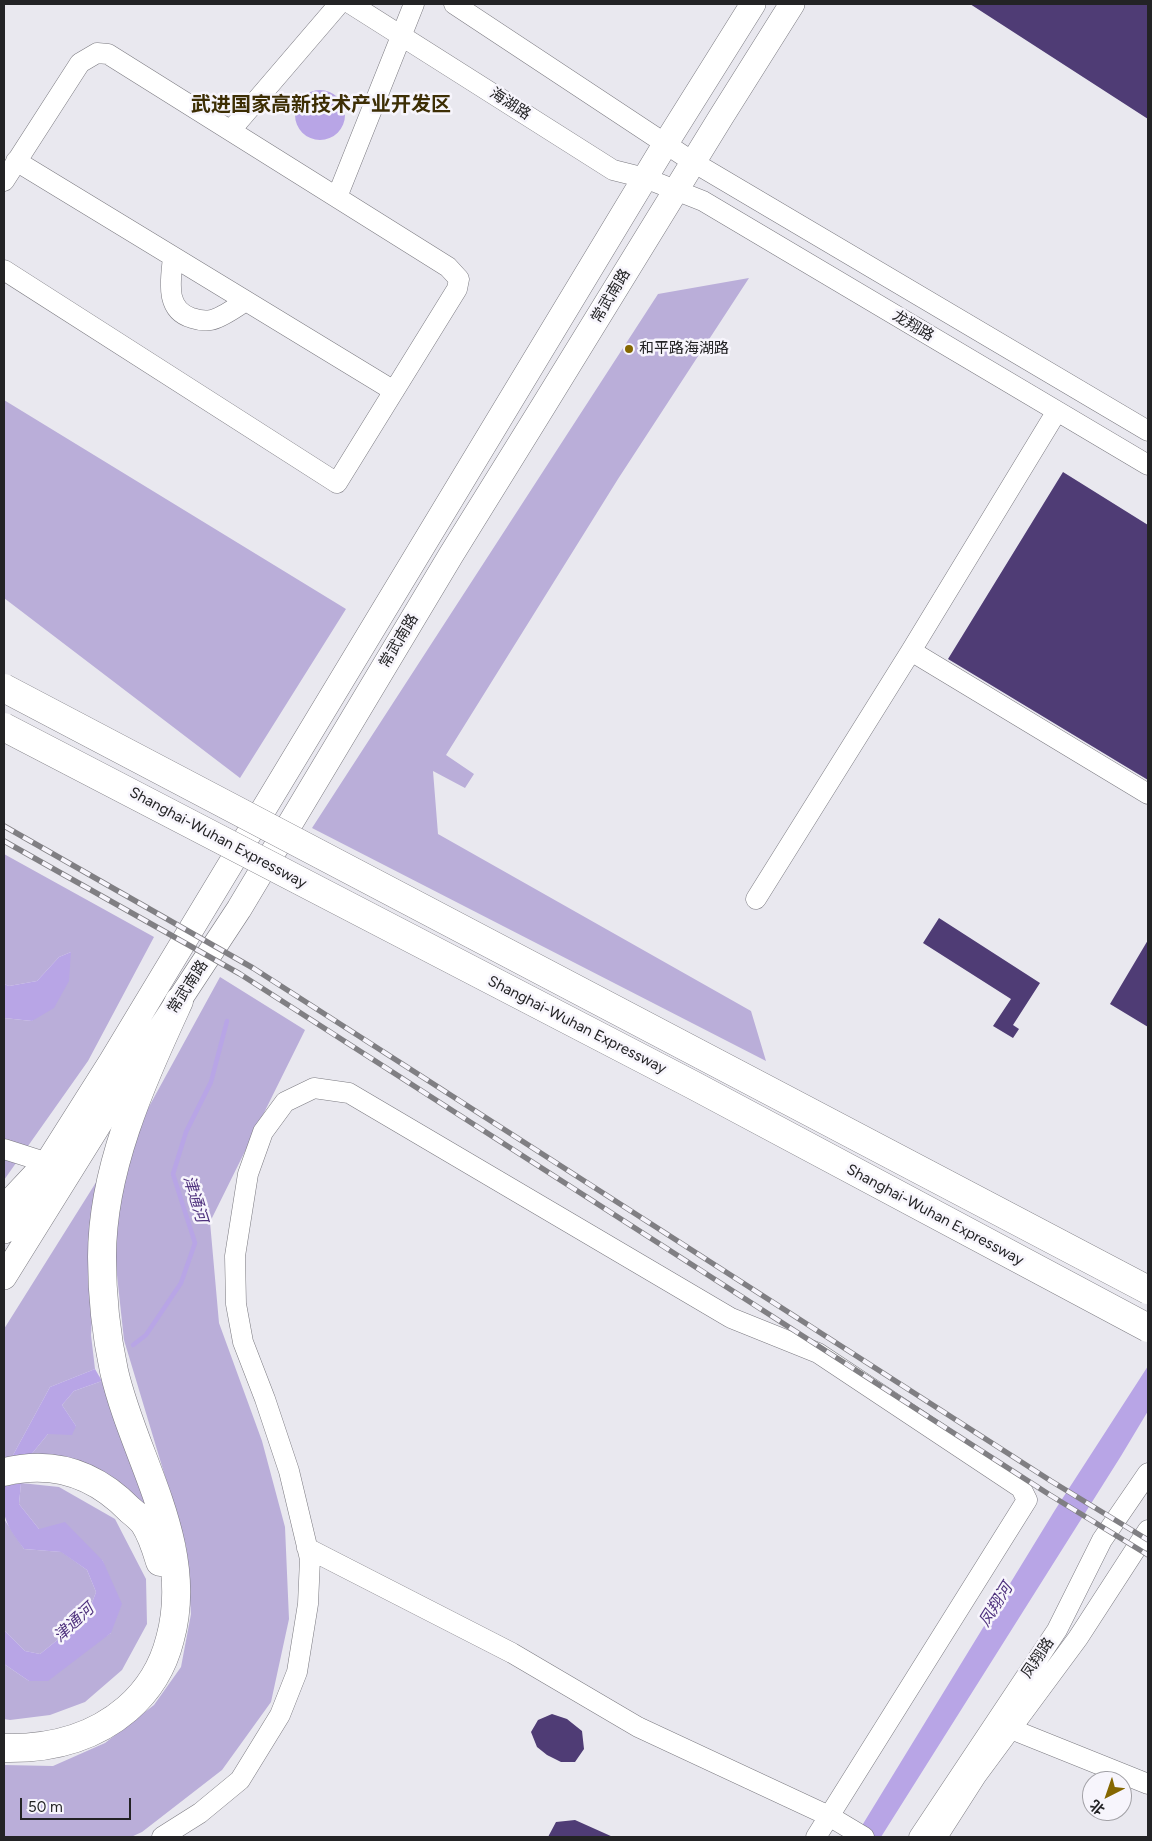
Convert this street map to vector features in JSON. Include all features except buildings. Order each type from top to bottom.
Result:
[{"type":"highway","name":"Shanghai-Wuhan Expressway","points":[[4,688],[1148,1290]]},
{"type":"highway","name":"Shanghai-Wuhan Expressway","points":[[4,727],[693,1085],[1148,1328]]},
{"type":"highway","points":[[4,1748],[46,1747],[78,1738],[104,1726],[123,1712],[140,1698],[160,1667],[167,1652],[176,1616],[177,1585],[168,1533],[154,1484],[125,1408],[114,1370],[105,1324],[102,1257],[103,1230],[112,1179],[128,1118],[151,1060],[179,1001]]},
{"type":"highway","points":[[4,1210],[48,1163]]},
{"type":"highway","points":[[4,1472],[40,1467],[64,1470],[103,1486],[144,1523],[157,1550],[164,1588],[163,1616],[159,1635],[150,1655],[135,1678],[119,1696],[94,1713],[59,1728],[41,1732],[4,1731]]},
{"type":"main road","name":"常武南路","points":[[4,1231],[116,1053],[666,143],[753,4]]},
{"type":"main road","name":"常武南路","points":[[4,1277],[131,1074],[238,909],[451,555],[792,4]]},
{"type":"street","points":[[231,130],[338,4]]},
{"type":"street","name":"海湖路","points":[[351,4],[613,170],[645,178],[676,190]]},
{"type":"street","points":[[337,197],[414,4]]},
{"type":"street","points":[[454,4],[693,162]]},
{"type":"street","points":[[4,181],[80,63],[97,53],[108,54],[448,268],[459,279],[457,288],[337,483],[4,270]]},
{"type":"street","points":[[16,162],[394,391]]},
{"type":"street","name":"龙翔路","points":[[693,162],[1148,431]]},
{"type":"street","name":"龙翔路","points":[[676,190],[703,201],[1148,464]]},
{"type":"street","points":[[173,257],[173,304],[188,318],[199,321],[212,320],[246,301]]},
{"type":"street","points":[[756,899],[911,651],[1057,411]]},
{"type":"street","points":[[911,651],[1148,794]]},
{"type":"street","points":[[162,1837],[200,1813],[240,1780],[280,1715],[297,1672],[308,1604],[310,1559],[290,1471],[243,1342],[236,1304],[235,1256],[248,1174],[263,1132],[285,1102],[314,1088],[349,1093],[731,1318],[818,1353],[1021,1488],[1028,1500],[816,1837]]},
{"type":"street","points":[[4,1149],[48,1163]]},
{"type":"street","name":"凤翔路","points":[[918,1837],[1057,1630],[1102,1540],[1148,1476]]},
{"type":"street","name":"凤翔路","points":[[937,1837],[976,1776],[1078,1638],[1148,1530]]},
{"type":"street","points":[[307,1548],[512,1653],[638,1727],[829,1816],[860,1835]]},
{"type":"street","points":[[1011,1728],[1148,1784]]},
{"type":"shaded area","points":[[320,90],[338,97],[345,115],[338,133],[320,140],[302,133],[295,115],[302,97]]},
{"type":"shaded area","points":[[749,278],[618,479],[446,755],[474,774],[465,788],[433,771],[438,834],[751,1011],[766,1061],[312,828],[658,294]]},
{"type":"shaded area","points":[[4,400],[346,609],[240,778],[4,598]]},
{"type":"shaded area","points":[[4,854],[154,937],[88,1061],[4,1180],[4,1018],[32,1021],[71,952],[59,957],[37,981],[9,986],[4,984]]},
{"type":"shaded area","points":[[71,952],[69,981],[54,1008],[32,1021],[4,1018],[4,984],[9,986],[37,981],[59,957]]},
{"type":"shaded area","points":[[220,977],[305,1030],[210,1222],[219,1323],[262,1441],[285,1527],[289,1619],[271,1702],[222,1770],[142,1832],[131,1837],[4,1837],[4,1765],[53,1766],[105,1743],[154,1705],[181,1667],[191,1614],[186,1546],[124,1340],[113,1238],[134,1134]]},
{"type":"shaded area","points":[[100,1176],[91,1335],[95,1369],[50,1387],[12,1457],[4,1460],[4,1329]]},
{"type":"shaded area","points":[[1148,1366],[1148,1411],[1121,1456],[881,1837],[855,1837],[1055,1510]]},
{"type":"shaded area","points":[[95,1369],[102,1381],[74,1391],[62,1405],[76,1426],[72,1435],[48,1434],[30,1456],[12,1457],[50,1387]]},
{"type":"shaded area","points":[[102,1381],[129,1460],[148,1507],[30,1456],[48,1434],[76,1426],[62,1405],[74,1391]]},
{"type":"shaded area","points":[[21,1483],[59,1487],[115,1519],[146,1579],[147,1624],[122,1670],[85,1702],[50,1715],[10,1720],[4,1719],[4,1664],[29,1681],[111,1633],[103,1561],[39,1529],[19,1504]]},
{"type":"shaded area","points":[[21,1483],[19,1504],[39,1529],[65,1522],[103,1561],[122,1604],[111,1633],[48,1681],[29,1681],[4,1664],[4,1630],[25,1651],[40,1654],[87,1616],[96,1592],[87,1570],[61,1552],[24,1549],[13,1534],[4,1513],[5,1486]]},
{"type":"shaded area","points":[[4,1519],[24,1549],[62,1552],[87,1570],[96,1592],[87,1616],[40,1654],[25,1651],[4,1630]]},
{"type":"waterway","name":"津通河","points":[[133,1345],[146,1335],[181,1283],[195,1243],[173,1174],[186,1132],[211,1082],[227,1021]]},
{"type":"railway","points":[[4,826],[253,968],[1051,1481],[1148,1540]]},
{"type":"railway","points":[[4,841],[240,974],[1050,1495],[1148,1555]]},
{"type":"place","name":"和平路海湖路","points":[[629,349]]},
{"type":"district","name":"武进国家高新技术产业开发区","points":[[321,105]]},
{"type":"water label","name":"凤翔河","points":[[996,1605]]}]
